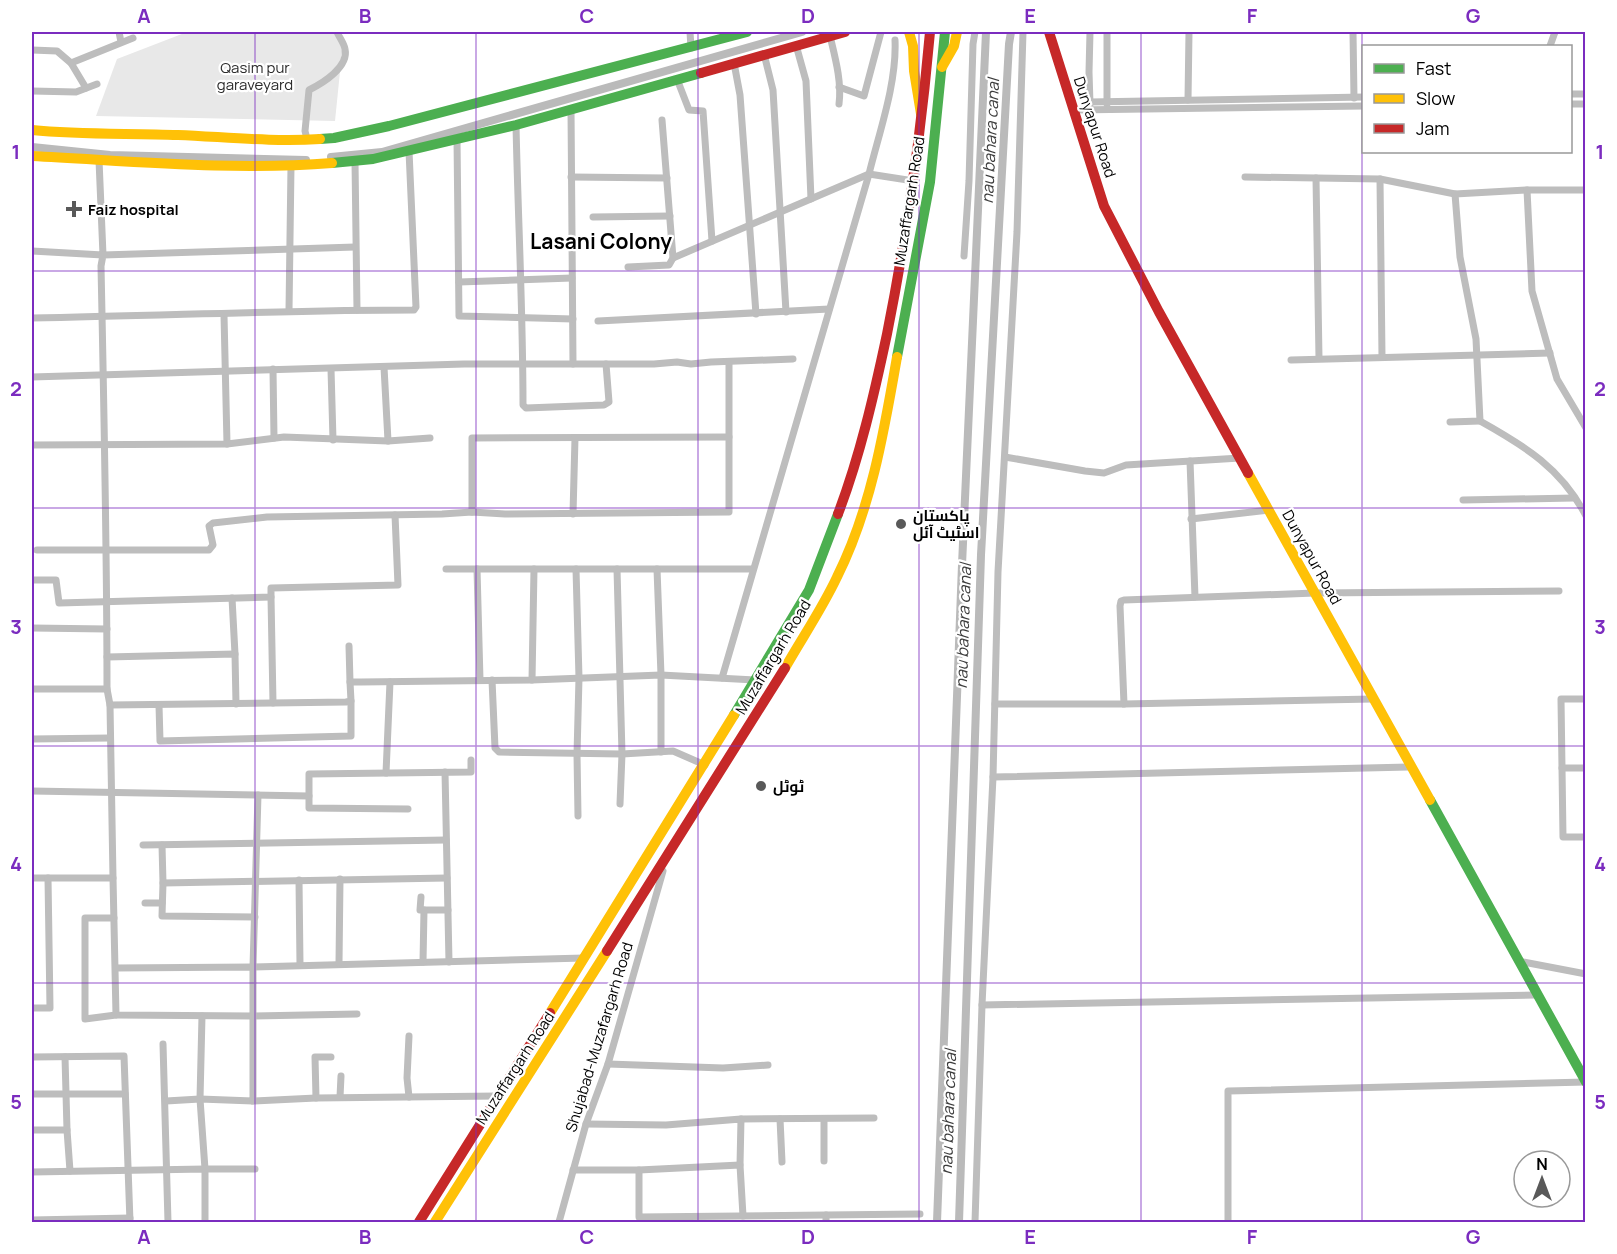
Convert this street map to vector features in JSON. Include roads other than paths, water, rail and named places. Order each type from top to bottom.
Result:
[{"type":"main road","points":[[32,130],[74,134],[177,135],[291,141],[334,138],[692,48],[729,34],[747,32]]},
{"type":"main road","points":[[32,156],[216,166],[291,166],[373,159],[516,125],[845,32]]},
{"type":"main road","points":[[909,32],[913,46],[915,83],[922,119]]},
{"type":"main road","name":"Muzaffargarh Road","points":[[419,1222],[705,765],[809,590],[854,473],[869,416],[900,269],[914,181],[930,32]]},
{"type":"main road","name":"Muzaffargarh Road","points":[[435,1222],[774,687],[837,578],[848,553],[875,473],[907,308],[930,182],[945,32]]},
{"type":"main road","points":[[941,68],[954,46],[957,32]]},
{"type":"main road","name":"Dunyapur Road","points":[[1049,32],[1104,206],[1159,312],[1409,767],[1586,1082]]},
{"type":"main road","points":[[892,306],[907,308]]},
{"type":"street","points":[[119,32],[121,42]]},
{"type":"street","points":[[307,140],[305,131],[309,90],[323,83],[344,61],[345,50],[337,32]]},
{"type":"street","points":[[690,32],[692,48]]},
{"type":"street","points":[[839,87],[864,96],[881,32]]},
{"type":"street","points":[[964,256],[975,32]]},
{"type":"street","points":[[975,1222],[993,777],[998,572],[1017,232],[1023,32]]},
{"type":"street","points":[[1090,32],[1091,105]]},
{"type":"street","points":[[1107,32],[1107,105]]},
{"type":"street","points":[[1188,100],[1189,32]]},
{"type":"street","points":[[1353,32],[1354,98]]},
{"type":"street","points":[[830,36],[839,87],[839,104]]},
{"type":"street","points":[[70,63],[134,38]]},
{"type":"street","points":[[722,678],[869,174],[889,91],[896,54],[895,40]]},
{"type":"street","points":[[796,45],[806,81],[811,199]]},
{"type":"street","points":[[32,50],[57,51],[70,63],[86,88]]},
{"type":"street","points":[[764,54],[773,90],[786,312]]},
{"type":"street","points":[[734,63],[740,95],[756,314]]},
{"type":"street","points":[[677,79],[689,110],[703,111],[712,241]]},
{"type":"street","points":[[32,91],[76,92],[97,84]]},
{"type":"street","points":[[1107,105],[1188,100],[1362,98]]},
{"type":"street","points":[[1074,110],[1091,105],[1362,106]]},
{"type":"street","points":[[571,109],[573,364]]},
{"type":"street","points":[[628,267],[669,265],[673,258],[662,120]]},
{"type":"street","points":[[516,125],[523,318],[523,405],[526,408],[604,405],[609,402],[606,364]]},
{"type":"street","points":[[457,140],[459,316],[573,319]]},
{"type":"street","points":[[32,318],[224,315],[290,310],[414,310],[416,307],[409,151]]},
{"type":"street","points":[[99,160],[103,255],[101,266],[108,550],[108,689],[116,1015]]},
{"type":"street","points":[[355,161],[357,310]]},
{"type":"street","points":[[290,310],[291,166]]},
{"type":"street","points":[[673,258],[869,174],[914,181]]},
{"type":"street","points":[[572,177],[667,178]]},
{"type":"street","points":[[1245,177],[1380,179],[1455,194],[1527,190],[1586,190]]},
{"type":"street","points":[[1316,178],[1318,358]]},
{"type":"street","points":[[1380,179],[1382,357]]},
{"type":"street","points":[[1527,190],[1532,291],[1557,379],[1584,423]]},
{"type":"street","points":[[1455,194],[1460,257],[1477,354],[1480,421]]},
{"type":"street","points":[[593,217],[670,216]]},
{"type":"street","points":[[32,251],[103,255],[355,247]]},
{"type":"street","points":[[459,282],[572,278]]},
{"type":"street","points":[[598,321],[829,309]]},
{"type":"street","points":[[224,315],[228,444]]},
{"type":"street","points":[[1291,360],[1550,353]]},
{"type":"street","points":[[32,377],[523,364],[677,362],[692,364],[793,359]]},
{"type":"street","points":[[37,550],[209,550],[213,545],[209,526],[213,523],[267,517],[472,512],[573,514],[729,512],[729,362]]},
{"type":"street","points":[[384,367],[388,441]]},
{"type":"street","points":[[273,369],[274,438]]},
{"type":"street","points":[[331,369],[333,440]]},
{"type":"street","points":[[1450,422],[1480,421],[1520,443],[1559,476],[1586,516]]},
{"type":"street","points":[[472,512],[472,438],[729,437]]},
{"type":"street","points":[[32,445],[228,444],[274,438],[388,441],[430,438]]},
{"type":"street","points":[[573,514],[575,438]]},
{"type":"street","points":[[1005,457],[1104,473],[1126,465],[1240,458]]},
{"type":"street","points":[[1190,462],[1195,597]]},
{"type":"street","points":[[1463,500],[1574,498]]},
{"type":"street","points":[[1191,519],[1269,510]]},
{"type":"street","points":[[273,704],[271,588],[398,585],[395,515]]},
{"type":"street","points":[[446,569],[753,569]]},
{"type":"street","points":[[477,569],[480,680]]},
{"type":"street","points":[[532,680],[534,569]]},
{"type":"street","points":[[576,569],[579,678],[578,816]]},
{"type":"street","points":[[617,569],[622,754],[620,804]]},
{"type":"street","points":[[657,569],[661,752]]},
{"type":"street","points":[[32,580],[56,580],[59,603],[271,597]]},
{"type":"street","points":[[1124,704],[1121,601],[1315,593],[1559,591]]},
{"type":"street","points":[[232,598],[236,704]]},
{"type":"street","points":[[32,628],[108,629]]},
{"type":"street","points":[[159,705],[160,741],[351,736],[349,646]]},
{"type":"street","points":[[108,657],[235,654]]},
{"type":"street","points":[[350,682],[532,680],[661,675],[755,680]]},
{"type":"street","points":[[492,680],[495,748],[499,752],[679,753],[705,765]]},
{"type":"street","points":[[386,773],[390,682]]},
{"type":"street","points":[[32,689],[108,689]]},
{"type":"street","points":[[995,704],[1373,699]]},
{"type":"street","points":[[1586,699],[1561,699],[1563,837],[1586,837]]},
{"type":"street","points":[[110,705],[351,701]]},
{"type":"street","points":[[32,739],[110,738]]},
{"type":"street","points":[[408,809],[309,808],[309,774],[471,772],[471,760]]},
{"type":"street","points":[[993,777],[1409,767]]},
{"type":"street","points":[[1562,768],[1586,768]]},
{"type":"street","points":[[445,772],[449,962]]},
{"type":"street","points":[[32,791],[309,796]]},
{"type":"street","points":[[253,1101],[253,967],[258,795]]},
{"type":"street","points":[[143,846],[446,840]]},
{"type":"street","points":[[162,845],[162,916],[255,917]]},
{"type":"street","name":"Shujabad-Muzafargarh Road","points":[[559,1222],[586,1124],[608,1064],[666,860]]},
{"type":"street","points":[[32,878],[113,878]]},
{"type":"street","points":[[32,1008],[50,1008],[48,878]]},
{"type":"street","points":[[163,883],[447,878]]},
{"type":"street","points":[[339,963],[340,879]]},
{"type":"street","points":[[299,880],[300,965]]},
{"type":"street","points":[[421,897],[420,910],[448,910]]},
{"type":"street","points":[[145,903],[162,903]]},
{"type":"street","points":[[423,962],[424,910]]},
{"type":"street","points":[[114,918],[85,918],[85,1019],[116,1015],[357,1014]]},
{"type":"street","points":[[115,968],[253,967],[584,958]]},
{"type":"street","points":[[1518,962],[1586,974]]},
{"type":"street","points":[[982,1005],[1536,995]]},
{"type":"street","points":[[202,1016],[200,1099],[206,1222]]},
{"type":"street","points":[[409,1036],[407,1078],[409,1097]]},
{"type":"street","points":[[163,1044],[168,1222]]},
{"type":"street","points":[[32,1057],[124,1056],[130,1220],[32,1220]]},
{"type":"street","points":[[65,1057],[70,1171]]},
{"type":"street","points":[[316,1098],[315,1057],[331,1057]]},
{"type":"street","points":[[608,1064],[723,1068],[768,1065]]},
{"type":"street","points":[[340,1097],[341,1076]]},
{"type":"street","points":[[1228,1222],[1228,1091],[1586,1082]]},
{"type":"street","points":[[32,1094],[125,1094]]},
{"type":"street","points":[[166,1101],[497,1096]]},
{"type":"street","points":[[586,1124],[666,1125],[741,1119],[874,1118]]},
{"type":"street","points":[[741,1119],[740,1165],[743,1216]]},
{"type":"street","points":[[780,1119],[782,1162]]},
{"type":"street","points":[[824,1119],[824,1161]]},
{"type":"street","points":[[32,1131],[67,1130]]},
{"type":"street","points":[[573,1170],[639,1170],[740,1165]]},
{"type":"street","points":[[32,1172],[255,1169]]},
{"type":"street","points":[[639,1170],[639,1216],[826,1219],[920,1214]]},
{"type":"waterway","points":[[331,157],[382,152],[802,32]]},
{"type":"waterway","points":[[937,1222],[962,565],[986,32]]},
{"type":"waterway","name":"nau bahara canal","points":[[959,1222],[981,555],[1011,32]]},
{"type":"waterway","points":[[32,147],[110,155],[306,160]]},
{"type":"place","name":"Faiz hospital","points":[[74,209]]},
{"type":"place","name":"پاکستان اسٹیٹ آئل","points":[[901,524]]},
{"type":"place","name":"ٹوٹل","points":[[761,786]]},
{"type":"district","name":"Lasani Colony","points":[[601,241]]},
{"type":"park label","name":"Qasim pur garaveyard","points":[[255,76]]}]
